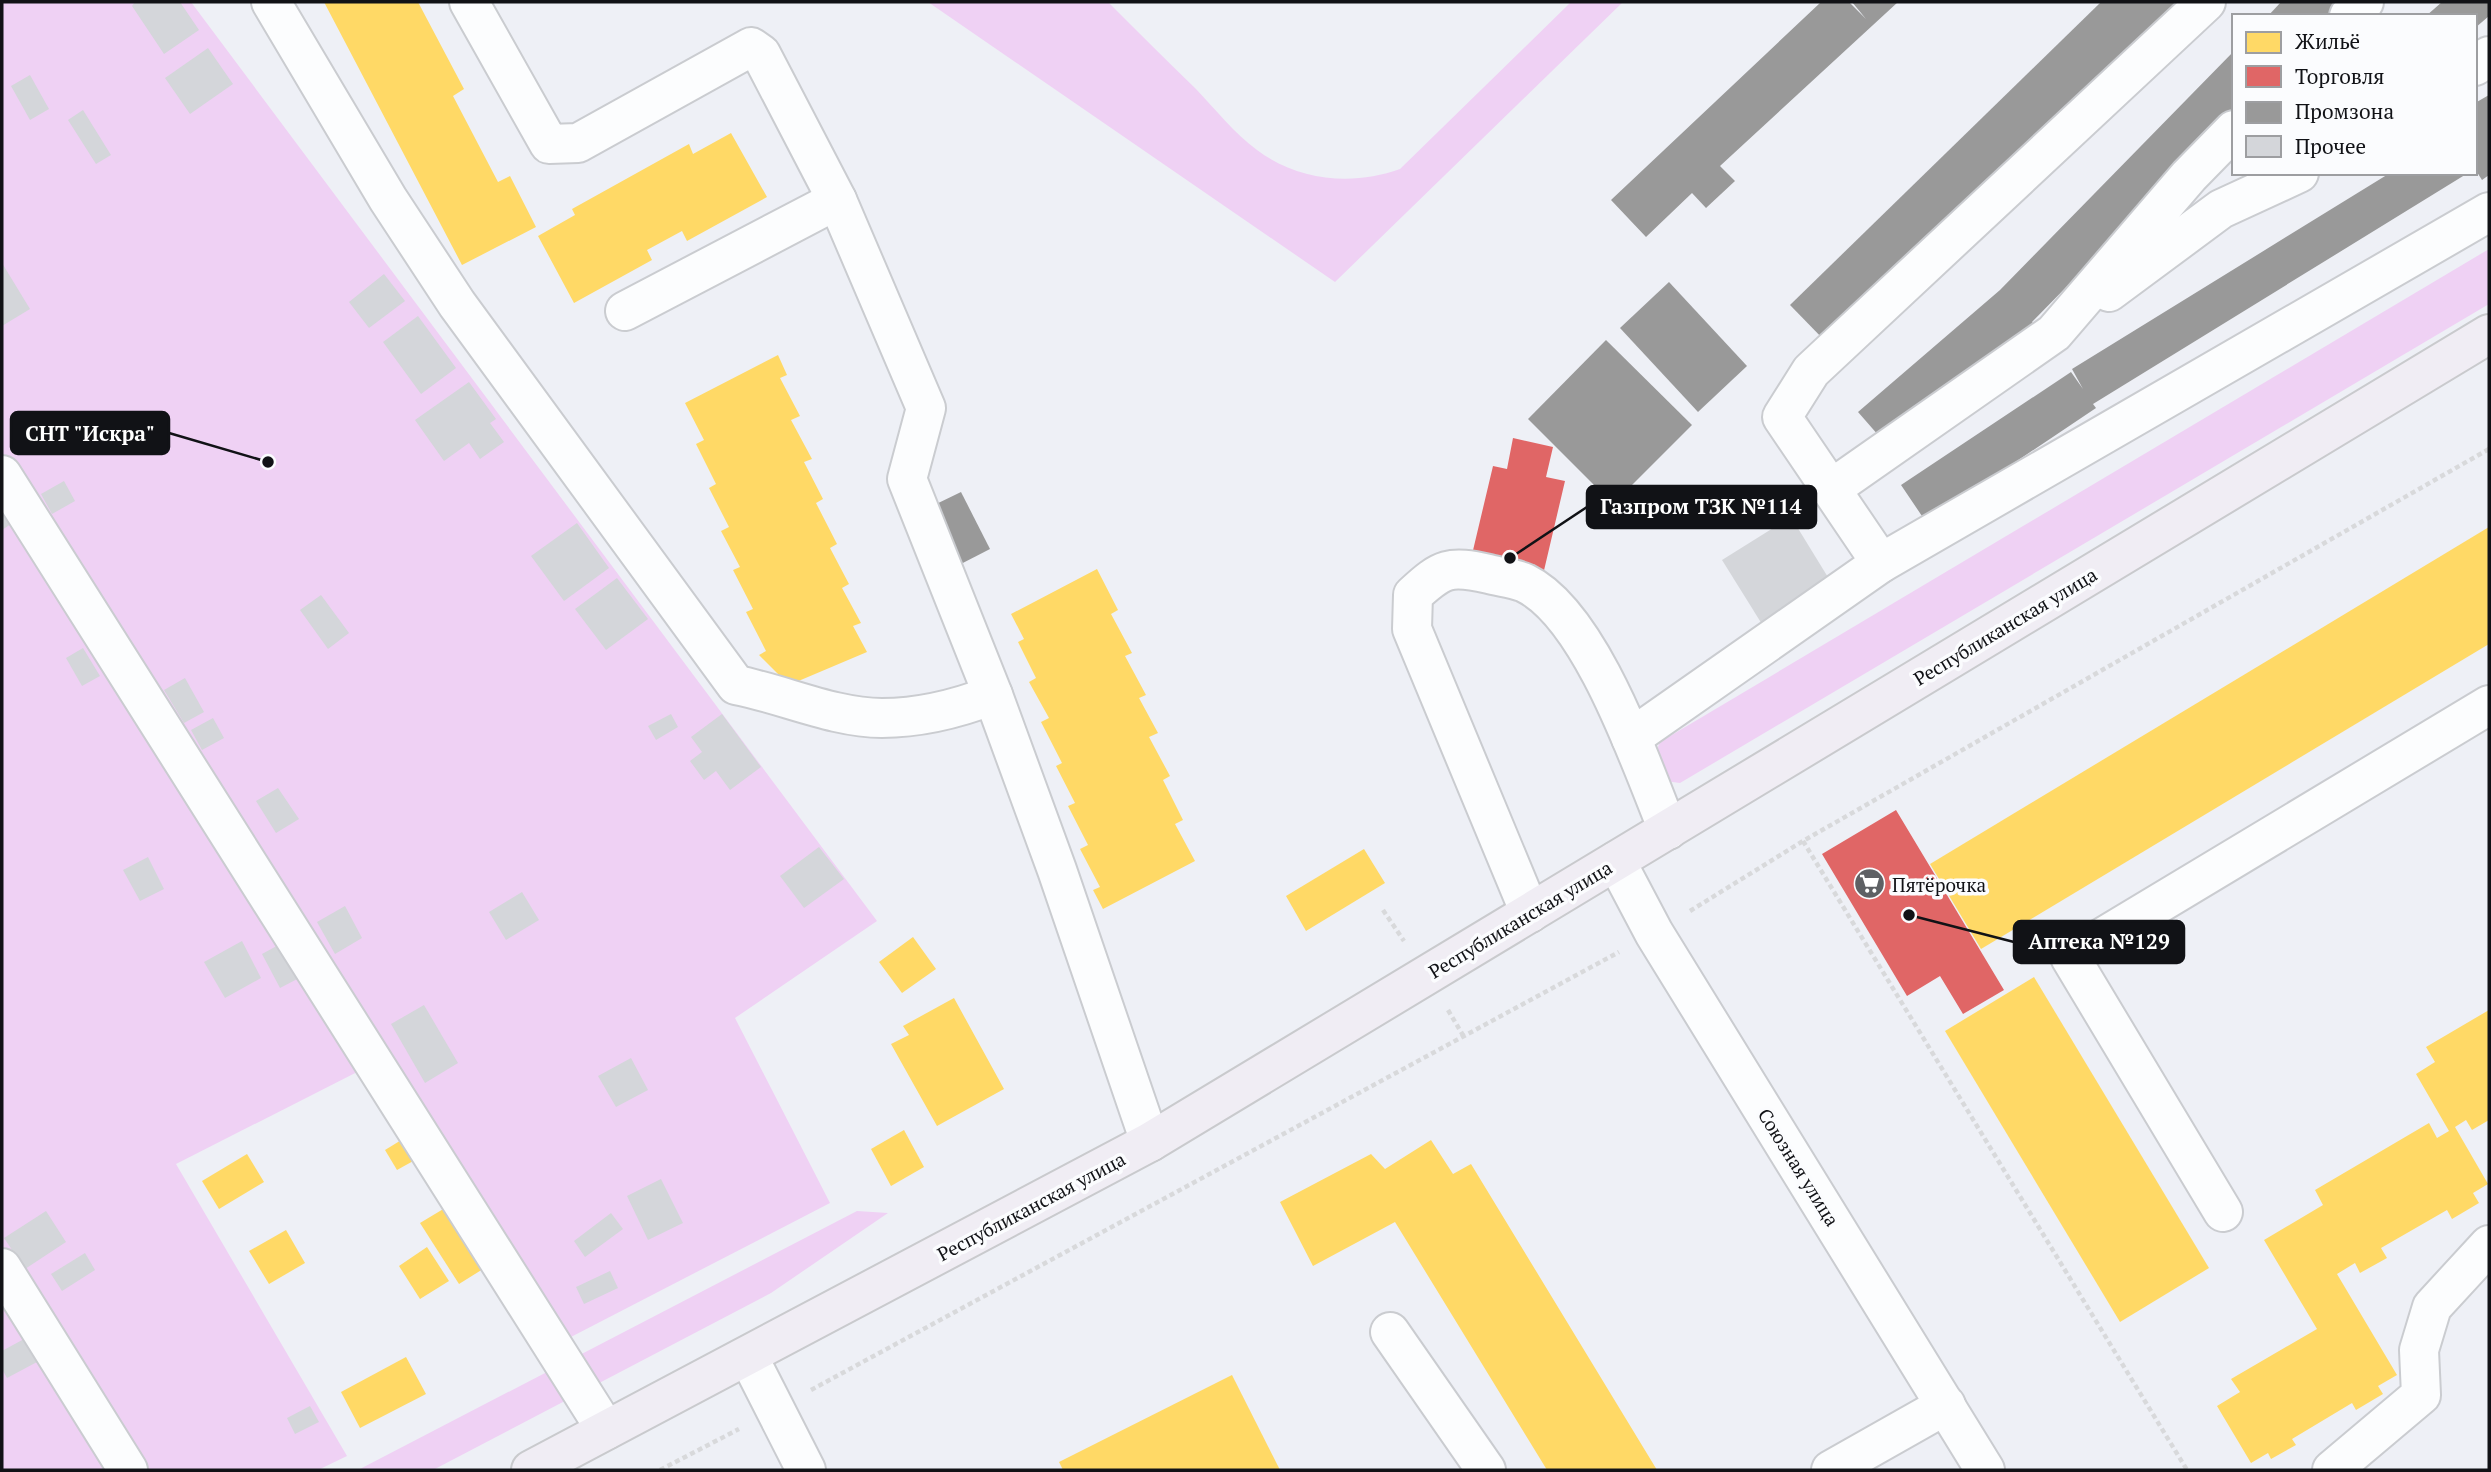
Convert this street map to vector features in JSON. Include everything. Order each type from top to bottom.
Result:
[{"type":"main road","name":"Республиканская улица","points":[[531,1470],[1150,1142],[2489,334]]},
{"type":"street","points":[[271,2],[388,199],[457,304],[736,685],[771,691],[810,705],[882,718],[963,707],[992,695]]},
{"type":"street","points":[[469,2],[549,144],[578,143],[751,47],[761,54],[837,200],[926,408],[907,480],[992,695],[1057,870],[1150,1142]]},
{"type":"street","points":[[1881,563],[1782,417],[1811,371],[2206,2]]},
{"type":"street","points":[[2351,14],[2364,2]]},
{"type":"street","points":[[2054,333],[2189,176],[2232,132]]},
{"type":"street","points":[[1832,489],[2054,333],[2221,209],[2296,175]]},
{"type":"street","points":[[2189,176],[2221,209]]},
{"type":"street","points":[[625,311],[837,200]]},
{"type":"street","points":[[1631,737],[1881,563],[2489,212]]},
{"type":"street","points":[[2,475],[606,1430]]},
{"type":"street","points":[[1530,913],[1412,629],[1413,595],[1433,576],[1458,567],[1524,582],[1542,594],[1566,617],[1596,667],[1631,737],[1668,830]]},
{"type":"street","points":[[2223,1212],[2070,957],[2489,705]]},
{"type":"street","name":"Союзная улица","points":[[1616,861],[1654,933],[1985,1470]]},
{"type":"street","points":[[2332,1470],[2421,1395],[2419,1350],[2432,1307],[2489,1245]]},
{"type":"street","points":[[2,1268],[128,1470]]},
{"type":"street","points":[[1390,1332],[1486,1470]]},
{"type":"street","points":[[748,1356],[806,1470]]},
{"type":"street","points":[[1831,1470],[1946,1405]]},
{"type":"path","points":[[660,1470],[1654,933],[1803,841],[2489,449]]},
{"type":"path","points":[[1803,841],[2187,1470]]},
{"type":"shaded area","points":[[2,2],[191,2],[877,921],[735,1018],[830,1203],[540,1353],[367,1067],[176,1164],[347,1456],[318,1470],[2,1470]]},
{"type":"shaded area","points":[[928,2],[1108,2],[1257,150],[1290,168],[1308,174],[1345,179],[1364,178],[1400,169],[1571,2],[1623,2],[1335,282]]},
{"type":"shaded area","points":[[2489,249],[2489,304],[1680,783],[1665,781],[1656,752],[1660,742]]},
{"type":"shaded area","points":[[857,1211],[888,1213],[771,1293],[433,1470],[358,1470]]},
{"type":"building: Жильё","points":[[324,2],[418,2],[464,89],[453,96],[498,182],[510,176],[536,227],[462,265]]},
{"type":"building: Жильё","points":[[731,133],[767,197],[687,241],[682,231],[647,250],[652,260],[574,303],[538,236],[575,215],[572,209],[689,144],[693,154]]},
{"type":"building: Жильё","points":[[778,355],[787,375],[780,378],[800,416],[791,420],[812,459],[804,462],[823,499],[816,503],[837,544],[830,548],[849,584],[842,588],[861,623],[853,626],[867,652],[789,685],[759,655],[766,651],[746,612],[753,609],[733,570],[740,567],[721,531],[729,527],[709,488],[716,484],[696,444],[704,440],[685,403]]},
{"type":"building: Жильё","points":[[2489,527],[2489,644],[1981,949],[1930,864]]},
{"type":"building: Жильё","points":[[1097,569],[1118,610],[1111,614],[1132,653],[1125,656],[1146,695],[1139,698],[1158,733],[1149,737],[1170,776],[1163,780],[1183,820],[1175,824],[1195,861],[1103,909],[1093,890],[1100,887],[1080,849],[1088,845],[1068,806],[1075,803],[1056,766],[1062,763],[1041,722],[1049,718],[1029,682],[1036,678],[1018,642],[1024,639],[1011,614]]},
{"type":"building: Жильё","points":[[1364,849],[1385,883],[1306,931],[1286,896]]},
{"type":"building: Жильё","points":[[913,937],[936,969],[902,993],[879,962]]},
{"type":"building: Жильё","points":[[2034,977],[2209,1268],[2120,1322],[1945,1031]]},
{"type":"building: Жильё","points":[[954,998],[1004,1089],[937,1126],[891,1044],[909,1035],[903,1026]]},
{"type":"building: Жильё","points":[[2489,1010],[2489,1120],[2472,1130],[2466,1120],[2455,1127],[2488,1184],[2473,1193],[2479,1203],[2452,1219],[2447,1210],[2381,1248],[2387,1258],[2360,1273],[2355,1263],[2337,1274],[2397,1375],[2378,1386],[2383,1394],[2356,1410],[2352,1403],[2292,1439],[2296,1445],[2271,1459],[2268,1453],[2251,1463],[2217,1406],[2240,1392],[2231,1379],[2317,1329],[2264,1240],[2323,1205],[2315,1190],[2429,1123],[2437,1138],[2449,1131],[2416,1074],[2435,1062],[2426,1047]]},
{"type":"building: Жильё","points":[[904,1130],[924,1167],[891,1186],[871,1149]]},
{"type":"building: Жильё","points":[[403,1139],[415,1160],[397,1170],[385,1150]]},
{"type":"building: Жильё","points":[[1431,1140],[1453,1174],[1471,1164],[1657,1470],[1547,1470],[1395,1222],[1313,1266],[1280,1202],[1371,1154],[1385,1169]]},
{"type":"building: Жильё","points":[[247,1154],[264,1182],[219,1209],[202,1181]]},
{"type":"building: Жильё","points":[[445,1208],[483,1269],[459,1284],[420,1223]]},
{"type":"building: Жильё","points":[[286,1230],[305,1263],[269,1284],[249,1251]]},
{"type":"building: Жильё","points":[[427,1247],[449,1281],[420,1299],[399,1266]]},
{"type":"building: Жильё","points":[[406,1357],[426,1394],[360,1428],[341,1392]]},
{"type":"building: Жильё","points":[[1232,1375],[1280,1470],[1063,1470],[1059,1462]]},
{"type":"building: Торговля","points":[[1513,438],[1553,447],[1546,477],[1565,481],[1542,579],[1470,563],[1493,466],[1507,469]]},
{"type":"building: Торговля","points":[[1896,810],[2004,990],[1963,1014],[1940,976],[1907,996],[1822,854]]},
{"type":"building: Промзона","points":[[1821,2],[1849,2],[1866,19],[1852,2],[1898,2],[1720,166],[1735,181],[1706,208],[1692,193],[1646,237],[1611,200]]},
{"type":"building: Промзона","points":[[2101,2],[2176,2],[1827,343],[1790,305]]},
{"type":"building: Промзона","points":[[2281,2],[2346,2],[2334,14],[2270,14]]},
{"type":"building: Промзона","points":[[2442,2],[2489,2],[2489,16],[2477,26],[2477,14],[2428,14]]},
{"type":"building: Промзона","points":[[2232,53],[2232,118],[2032,322],[2036,327],[2005,355],[1998,348],[1886,444],[1858,412],[2000,290]]},
{"type":"building: Промзона","points":[[2489,95],[2489,175],[2482,180],[2477,172],[2477,102]]},
{"type":"building: Промзона","points":[[2387,175],[2465,175],[2093,404],[2096,408],[1926,522],[1901,485],[2071,372],[2083,389],[2072,369]]},
{"type":"building: Промзона","points":[[1669,282],[1747,366],[1698,412],[1620,328]]},
{"type":"building: Промзона","points":[[1606,340],[1692,425],[1613,504],[1528,419]]},
{"type":"building: Промзона","points":[[961,492],[990,549],[957,566],[928,508]]},
{"type":"building: Прочее","points":[[135,2],[180,2],[199,30],[164,54],[132,6]]},
{"type":"building: Прочее","points":[[208,48],[233,84],[190,114],[165,78]]},
{"type":"building: Прочее","points":[[30,75],[49,109],[30,120],[11,86]]},
{"type":"building: Прочее","points":[[83,110],[111,155],[96,164],[68,120]]},
{"type":"building: Прочее","points":[[2,263],[30,309],[2,326]]},
{"type":"building: Прочее","points":[[384,274],[405,301],[369,328],[349,302]]},
{"type":"building: Прочее","points":[[418,316],[456,368],[421,394],[383,342]]},
{"type":"building: Прочее","points":[[469,382],[496,419],[490,423],[504,442],[480,459],[469,443],[444,461],[415,420]]},
{"type":"building: Прочее","points":[[64,481],[75,501],[52,514],[41,494]]},
{"type":"building: Прочее","points":[[2,509],[11,524],[2,530]]},
{"type":"building: Прочее","points":[[1791,517],[1834,587],[1765,629],[1722,560]]},
{"type":"building: Прочее","points":[[577,523],[609,568],[564,601],[531,556]]},
{"type":"building: Прочее","points":[[617,578],[648,619],[606,650],[575,609]]},
{"type":"building: Прочее","points":[[321,595],[349,633],[328,649],[300,610]]},
{"type":"building: Прочее","points":[[83,648],[100,676],[82,686],[66,658]]},
{"type":"building: Прочее","points":[[185,678],[204,712],[184,723],[164,690]]},
{"type":"building: Прочее","points":[[671,714],[678,727],[656,740],[648,726]]},
{"type":"building: Прочее","points":[[722,714],[761,767],[730,790],[716,771],[704,780],[690,761],[702,752],[691,737]]},
{"type":"building: Прочее","points":[[213,718],[224,738],[202,750],[191,730]]},
{"type":"building: Прочее","points":[[278,788],[299,819],[276,833],[256,801]]},
{"type":"building: Прочее","points":[[819,847],[844,879],[804,908],[780,876]]},
{"type":"building: Прочее","points":[[148,857],[164,889],[140,901],[123,870]]},
{"type":"building: Прочее","points":[[522,892],[539,920],[506,940],[489,912]]},
{"type":"building: Прочее","points":[[345,906],[362,938],[335,954],[317,922]]},
{"type":"building: Прочее","points":[[242,941],[261,978],[225,998],[204,962]]},
{"type":"building: Прочее","points":[[284,942],[303,976],[280,988],[262,954]]},
{"type":"building: Прочее","points":[[424,1005],[458,1063],[425,1083],[391,1024]]},
{"type":"building: Прочее","points":[[631,1058],[648,1090],[616,1107],[598,1076]]},
{"type":"building: Прочее","points":[[661,1179],[683,1223],[648,1240],[627,1196]]},
{"type":"building: Прочее","points":[[46,1211],[66,1242],[25,1269],[4,1238]]},
{"type":"building: Прочее","points":[[611,1213],[623,1229],[585,1257],[574,1241]]},
{"type":"building: Прочее","points":[[85,1253],[95,1270],[62,1291],[51,1274]]},
{"type":"building: Прочее","points":[[610,1271],[618,1288],[584,1304],[576,1287]]},
{"type":"building: Прочее","points":[[24,1339],[37,1362],[7,1378],[2,1369],[2,1351]]},
{"type":"building: Прочее","points":[[310,1406],[319,1422],[295,1434],[287,1418]]},
{"type":"place","name":"СНТ \"Искра\"","points":[[268,462]]},
{"type":"place","name":"Газпром ТЗК №114","points":[[1510,558]]},
{"type":"place","name":"Пятёрочка","points":[[1869,884]]},
{"type":"place","name":"Аптека №129","points":[[1909,915]]}]
